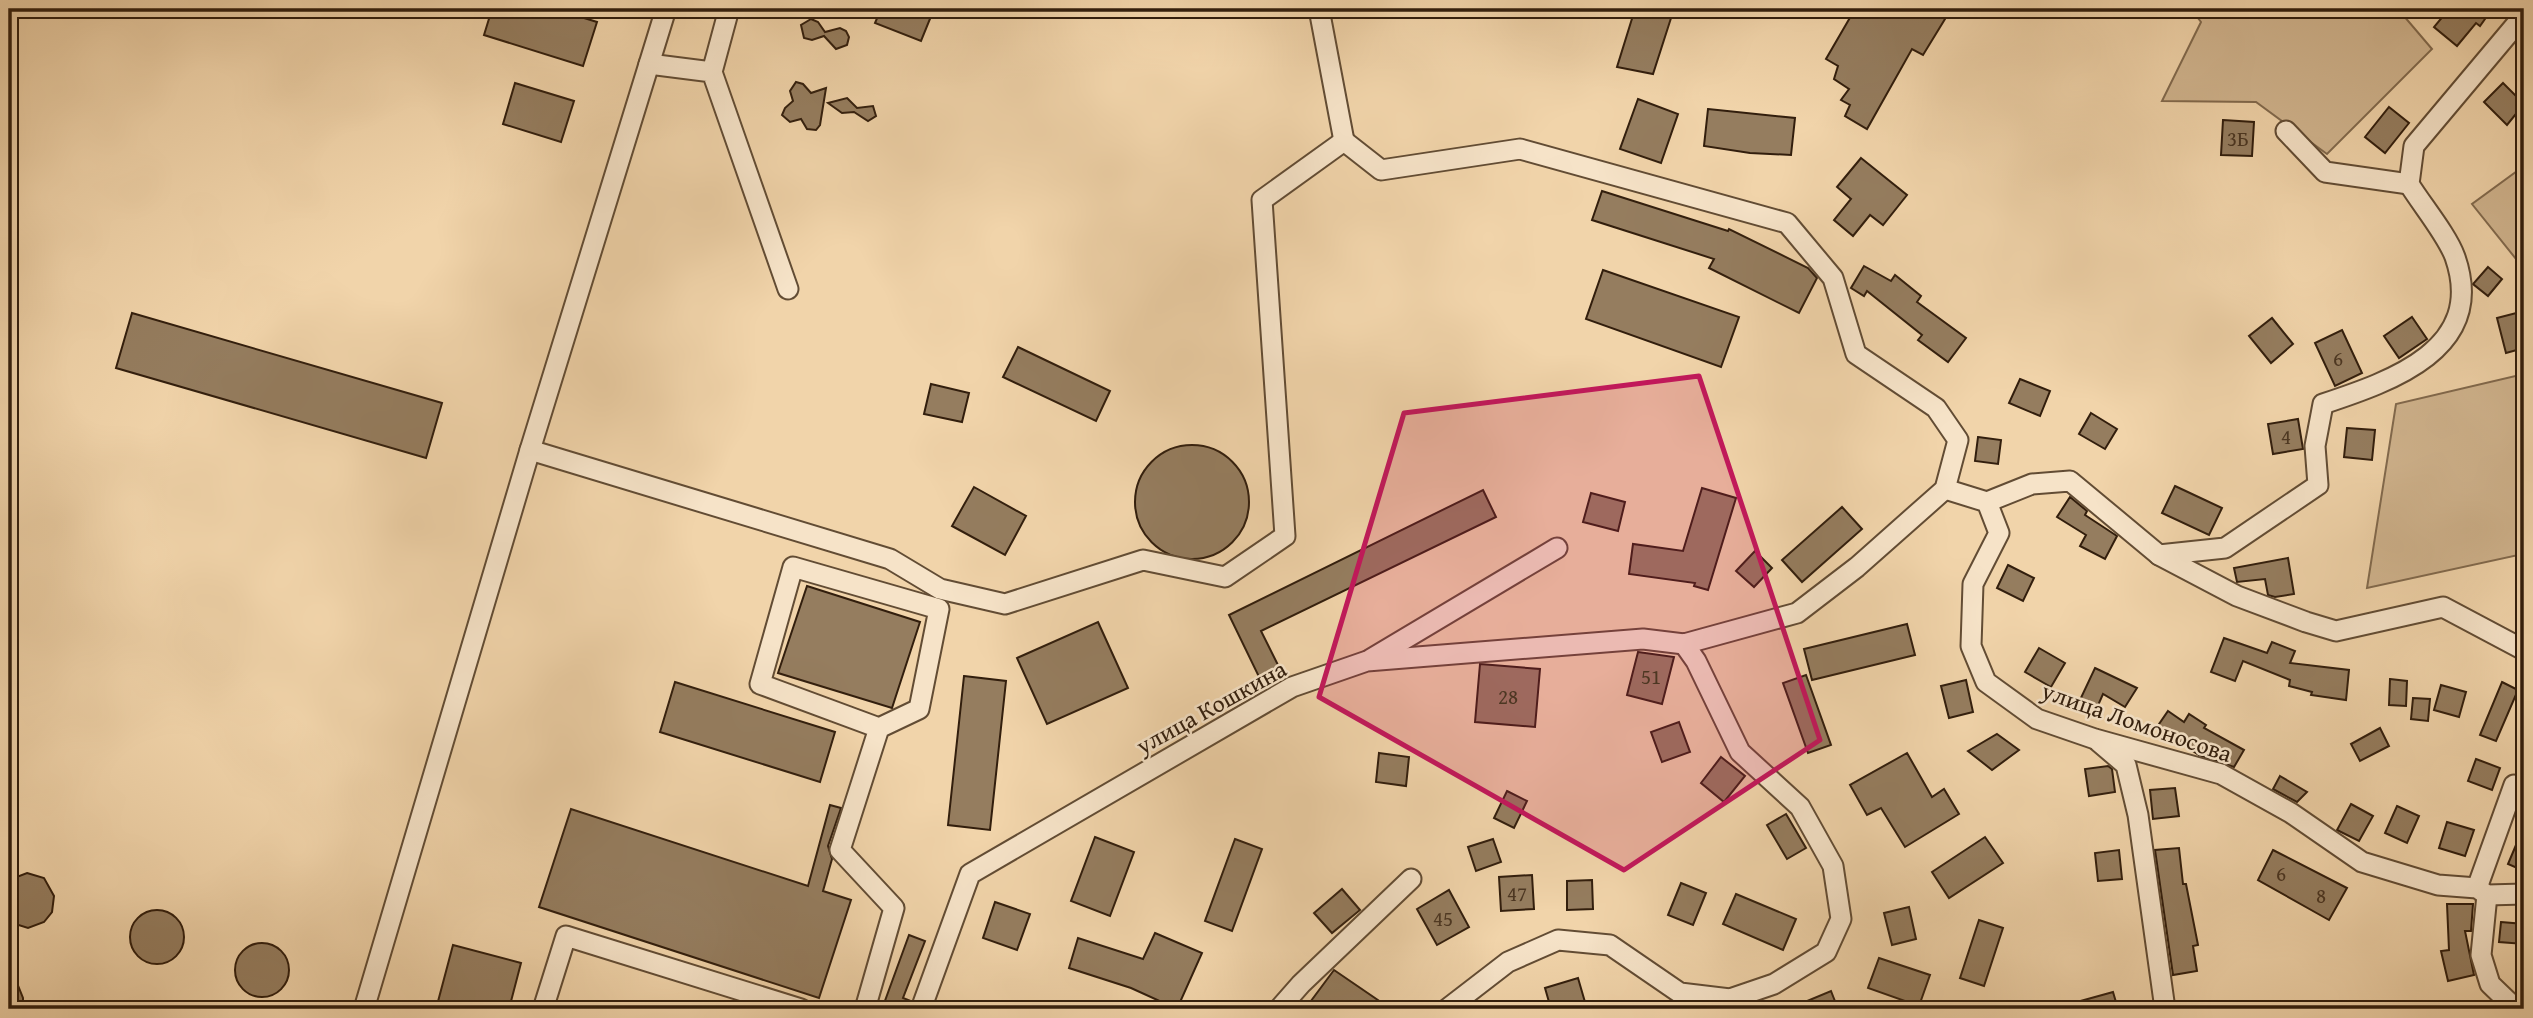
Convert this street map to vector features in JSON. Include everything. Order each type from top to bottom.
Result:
[{"type":"street","points":[[364,1009],[530,450],[666,9]]},
{"type":"street","points":[[729,9],[712,72],[788,289]]},
{"type":"street","points":[[1320,9],[1344,141],[1381,170],[1520,149],[1787,223],[1833,278],[1856,354],[1936,408],[1958,440],[1945,489],[1857,567],[1797,613],[1684,644],[1696,662],[1740,752],[1800,807],[1833,866],[1840,919],[1826,952],[1774,984],[1730,999],[1680,993],[1610,945],[1558,940],[1508,962],[1447,1009]]},
{"type":"street","points":[[2159,555],[2225,548],[2318,485],[2315,446],[2323,404],[2386,383],[2448,339],[2463,305],[2455,257],[2409,184],[2414,146],[2524,15]]},
{"type":"street","points":[[649,64],[712,72]]},
{"type":"street","points":[[2286,131],[2325,172],[2409,184]]},
{"type":"street","points":[[530,450],[890,559],[940,589],[1005,604],[1143,561],[1225,577],[1285,536],[1262,200],[1344,141]]},
{"type":"street","points":[[1945,489],[1987,502],[2032,484],[2070,481],[2159,555],[2237,596],[2336,631],[2443,607],[2524,650]]},
{"type":"street","name":"улица Ломоносова","points":[[1987,502],[2000,533],[1973,584],[1971,646],[1986,682],[2037,719],[2095,739],[2221,774],[2291,813],[2362,862],[2438,885],[2524,894]]},
{"type":"street","points":[[1367,661],[1557,548]]},
{"type":"street","points":[[865,1009],[894,908],[840,850],[879,729],[919,709],[939,610],[793,567],[760,684],[879,729]]},
{"type":"street","name":"улица Кошкина","points":[[921,1009],[970,874],[1292,687],[1367,661],[1643,639],[1684,644]]},
{"type":"street","points":[[2095,739],[2126,765],[2138,815],[2165,1009]]},
{"type":"street","points":[[2514,785],[2482,891],[2481,955],[2490,984],[2515,1009]]},
{"type":"street","points":[[1279,1009],[1301,984],[1411,879]]},
{"type":"street","points":[[544,1009],[566,936],[801,1009]]},
{"type":"highlighted area","points":[[1699,376],[1820,740],[1624,870],[1319,697],[1404,413]]},
{"type":"shaded area","points":[[2191,9],[2398,9],[2432,49],[2327,154],[2256,102],[2162,101],[2201,22]]},
{"type":"shaded area","points":[[2524,166],[2524,269],[2472,204]]},
{"type":"shaded area","points":[[2524,374],[2524,560],[2518,555],[2367,588],[2396,404]]},
{"type":"building","points":[[492,9],[555,9],[597,22],[583,66],[484,35]]},
{"type":"building","points":[[881,9],[934,9],[921,41],[875,23]]},
{"type":"building","points":[[1635,9],[1651,9],[1672,15],[1653,74],[1617,67]]},
{"type":"building","points":[[1855,9],[1930,9],[1945,19],[1923,55],[1912,49],[1867,129],[1845,116],[1850,105],[1841,100],[1849,89],[1834,79],[1838,66],[1826,59]]},
{"type":"building","points":[[2449,9],[2492,9],[2480,26],[2476,23],[2457,46],[2434,27]]},
{"type":"building","points":[[811,19],[818,22],[825,32],[840,28],[846,31],[849,37],[847,45],[836,49],[824,36],[812,40],[804,38],[801,25]]},
{"type":"building","points":[[796,82],[803,84],[811,93],[826,88],[820,125],[816,130],[807,129],[801,119],[790,122],[782,115],[793,101],[790,91]]},
{"type":"building","points":[[515,83],[574,101],[561,142],[503,124]]},
{"type":"building","points":[[2503,83],[2524,104],[2507,125],[2484,102]]},
{"type":"building","points":[[847,98],[857,108],[873,106],[876,116],[868,121],[854,112],[842,113],[828,103]]},
{"type":"building","points":[[1638,99],[1678,114],[1661,163],[1620,149]]},
{"type":"building","points":[[2389,107],[2409,123],[2385,153],[2365,137]]},
{"type":"building","points":[[1708,109],[1795,118],[1791,155],[1750,153],[1704,146]]},
{"type":"building","points":[[2223,120],[2254,122],[2252,156],[2221,155]]},
{"type":"building","points":[[1861,158],[1907,195],[1883,225],[1870,215],[1853,236],[1834,220],[1851,199],[1837,187]]},
{"type":"building","points":[[1602,191],[1728,231],[1729,229],[1808,268],[1817,278],[1799,313],[1709,268],[1714,259],[1592,220]]},
{"type":"building","points":[[1864,266],[1891,281],[1895,275],[1921,296],[1917,302],[1966,338],[1948,362],[1918,340],[1922,335],[1867,291],[1864,296],[1851,288]]},
{"type":"building","points":[[2488,267],[2502,279],[2488,296],[2473,284]]},
{"type":"building","points":[[1603,270],[1739,317],[1721,367],[1586,319]]},
{"type":"building","points":[[2524,311],[2524,348],[2506,353],[2497,318]]},
{"type":"building","points":[[132,313],[442,403],[426,458],[116,368]]},
{"type":"building","points":[[2412,317],[2427,339],[2399,358],[2384,336]]},
{"type":"building","points":[[2272,318],[2293,344],[2271,363],[2249,336]]},
{"type":"building","points":[[2342,330],[2362,373],[2335,386],[2315,343]]},
{"type":"building","points":[[1018,347],[1110,391],[1096,421],[1003,377]]},
{"type":"building","points":[[2020,379],[2050,391],[2040,416],[2009,403]]},
{"type":"building","points":[[931,384],[969,393],[962,422],[924,414]]},
{"type":"building","points":[[2091,413],[2117,429],[2105,449],[2079,434]]},
{"type":"building","points":[[2298,419],[2303,449],[2273,454],[2268,424]]},
{"type":"building","points":[[2347,428],[2375,430],[2372,460],[2344,457]]},
{"type":"building","points":[[1978,437],[2001,440],[1998,464],[1975,461]]},
{"type":"building","points":[[1192,445],[1214,450],[1232,462],[1244,480],[1249,502],[1244,524],[1232,542],[1214,554],[1192,559],[1170,554],[1152,542],[1140,524],[1135,502],[1140,480],[1152,462],[1170,450]]},
{"type":"building","points":[[2175,486],[2222,508],[2209,535],[2162,513]]},
{"type":"building","points":[[974,487],[1026,516],[1005,555],[952,526]]},
{"type":"building","points":[[1702,488],[1736,498],[1708,590],[1694,586],[1695,583],[1629,574],[1633,544],[1683,551]]},
{"type":"building","points":[[1483,490],[1496,517],[1261,631],[1281,671],[1261,681],[1229,615]]},
{"type":"building","points":[[1591,493],[1625,502],[1618,531],[1583,522]]},
{"type":"building","points":[[2070,497],[2087,511],[2085,515],[2117,536],[2105,559],[2080,546],[2086,535],[2057,517]]},
{"type":"building","points":[[1842,507],[1862,529],[1802,582],[1782,560]]},
{"type":"building","points":[[1755,551],[1772,568],[1754,587],[1736,571]]},
{"type":"building","points":[[2288,558],[2294,594],[2275,597],[2268,595],[2265,579],[2237,582],[2234,568]]},
{"type":"building","points":[[2008,565],[2034,578],[2023,601],[1997,588]]},
{"type":"building","points":[[807,586],[920,622],[892,708],[778,673]]},
{"type":"building","points":[[1098,622],[1128,688],[1047,724],[1017,658]]},
{"type":"building","points":[[1907,624],[1915,655],[1812,680],[1804,649]]},
{"type":"building","points":[[2224,638],[2267,653],[2272,642],[2295,651],[2290,663],[2349,670],[2346,700],[2311,695],[2312,692],[2289,686],[2290,680],[2243,661],[2235,681],[2211,672]]},
{"type":"building","points":[[2039,648],[2065,663],[2051,687],[2025,672]]},
{"type":"building","points":[[1638,652],[1674,657],[1662,704],[1627,695]]},
{"type":"building","points":[[1480,664],[1540,669],[1535,727],[1475,722]]},
{"type":"building","points":[[2095,668],[2137,688],[2125,707],[2103,694],[2096,710],[2079,702]]},
{"type":"building","points":[[1806,675],[1831,745],[1808,753],[1783,683]]},
{"type":"building","points":[[964,676],[1006,681],[990,830],[948,825]]},
{"type":"building","points":[[2390,679],[2407,681],[2406,706],[2389,705]]},
{"type":"building","points":[[1966,680],[1973,712],[1949,718],[1941,686]]},
{"type":"building","points":[[675,682],[835,732],[820,782],[660,732]]},
{"type":"building","points":[[2502,682],[2518,690],[2496,741],[2480,735]]},
{"type":"building","points":[[2441,685],[2466,692],[2459,717],[2434,710]]},
{"type":"building","points":[[2413,698],[2430,699],[2428,721],[2411,719]]},
{"type":"building","points":[[2168,711],[2184,722],[2189,714],[2206,725],[2204,728],[2244,750],[2234,767],[2199,755],[2157,727]]},
{"type":"building","points":[[1679,722],[1690,752],[1662,762],[1651,732]]},
{"type":"building","points":[[2380,728],[2389,746],[2360,761],[2351,744]]},
{"type":"building","points":[[1997,734],[2019,750],[1992,770],[1968,751]]},
{"type":"building","points":[[1379,753],[1409,757],[1406,786],[1376,782]]},
{"type":"building","points":[[1907,753],[1932,797],[1944,789],[1959,814],[1905,847],[1881,808],[1867,815],[1850,785]]},
{"type":"building","points":[[1721,757],[1745,776],[1724,802],[1701,783]]},
{"type":"building","points":[[2476,759],[2500,768],[2492,790],[2468,781]]},
{"type":"building","points":[[2108,766],[2112,769],[2115,792],[2089,796],[2085,769]]},
{"type":"building","points":[[2280,776],[2307,792],[2297,802],[2273,789]]},
{"type":"building","points":[[2175,788],[2179,816],[2153,819],[2150,790]]},
{"type":"building","points":[[1507,791],[1527,801],[1514,828],[1494,818]]},
{"type":"building","points":[[2351,804],[2373,816],[2359,841],[2337,830]]},
{"type":"building","points":[[830,805],[841,808],[828,846],[832,859],[823,891],[851,900],[819,998],[539,907],[571,809],[808,886]]},
{"type":"building","points":[[2397,806],[2419,816],[2407,843],[2385,833]]},
{"type":"building","points":[[1786,814],[1806,848],[1787,859],[1767,825]]},
{"type":"building","points":[[2447,822],[2474,830],[2465,856],[2439,848]]},
{"type":"building","points":[[2524,826],[2524,871],[2508,864]]},
{"type":"building","points":[[1095,837],[1134,852],[1110,916],[1071,901]]},
{"type":"building","points":[[1985,837],[2003,863],[1949,898],[1932,872]]},
{"type":"building","points":[[1235,839],[1262,849],[1232,931],[1205,921]]},
{"type":"building","points":[[1493,839],[1501,862],[1476,871],[1468,847]]},
{"type":"building","points":[[2179,848],[2183,884],[2186,884],[2198,945],[2193,946],[2197,971],[2173,975],[2155,850]]},
{"type":"building","points":[[2119,850],[2122,879],[2098,881],[2095,853]]},
{"type":"building","points":[[2273,850],[2347,888],[2329,920],[2258,880]]},
{"type":"building","points":[[27,873],[44,878],[54,896],[52,912],[44,922],[28,928],[9,922],[9,880]]},
{"type":"building","points":[[1532,875],[1534,909],[1501,911],[1499,877]]},
{"type":"building","points":[[1592,880],[1593,909],[1567,910],[1567,881]]},
{"type":"building","points":[[1681,883],[1706,893],[1693,925],[1668,915]]},
{"type":"building","points":[[1342,889],[1360,910],[1332,933],[1314,913]]},
{"type":"building","points":[[1449,890],[1469,927],[1437,945],[1417,909]]},
{"type":"building","points":[[1736,894],[1796,919],[1783,950],[1723,924]]},
{"type":"building","points":[[995,902],[1030,914],[1017,950],[983,938]]},
{"type":"building","points":[[2447,904],[2473,904],[2471,931],[2465,931],[2474,975],[2448,981],[2441,951],[2449,950]]},
{"type":"building","points":[[1909,907],[1916,939],[1892,945],[1884,913]]},
{"type":"building","points":[[162,910],[172,914],[180,922],[184,937],[180,952],[172,960],[152,964],[142,960],[134,952],[130,932],[134,922],[142,914]]},
{"type":"building","points":[[1979,920],[2003,928],[1984,986],[1960,978]]},
{"type":"building","points":[[2501,922],[2524,924],[2524,944],[2499,942]]},
{"type":"building","points":[[1155,933],[1202,953],[1177,1009],[1131,988],[1069,968],[1078,938],[1143,959]]},
{"type":"building","points":[[909,935],[925,941],[903,998],[911,1001],[909,1009],[882,1009]]},
{"type":"building","points":[[267,943],[277,947],[285,955],[289,970],[285,985],[277,993],[257,997],[247,993],[239,985],[235,965],[239,955],[247,947]]},
{"type":"building","points":[[453,945],[521,963],[509,1009],[436,1009]]},
{"type":"building","points":[[1879,958],[1930,975],[1919,1006],[1868,988]]},
{"type":"building","points":[[9,963],[23,998],[23,1009],[9,1009]]},
{"type":"building","points":[[1334,970],[1391,1009],[1305,1009]]},
{"type":"building","points":[[1578,978],[1587,1009],[1551,1009],[1545,988]]},
{"type":"building","points":[[1831,991],[1838,1009],[1788,1009]]},
{"type":"building","points":[[2113,992],[2118,1009],[2067,1009],[2066,1005]]}]
